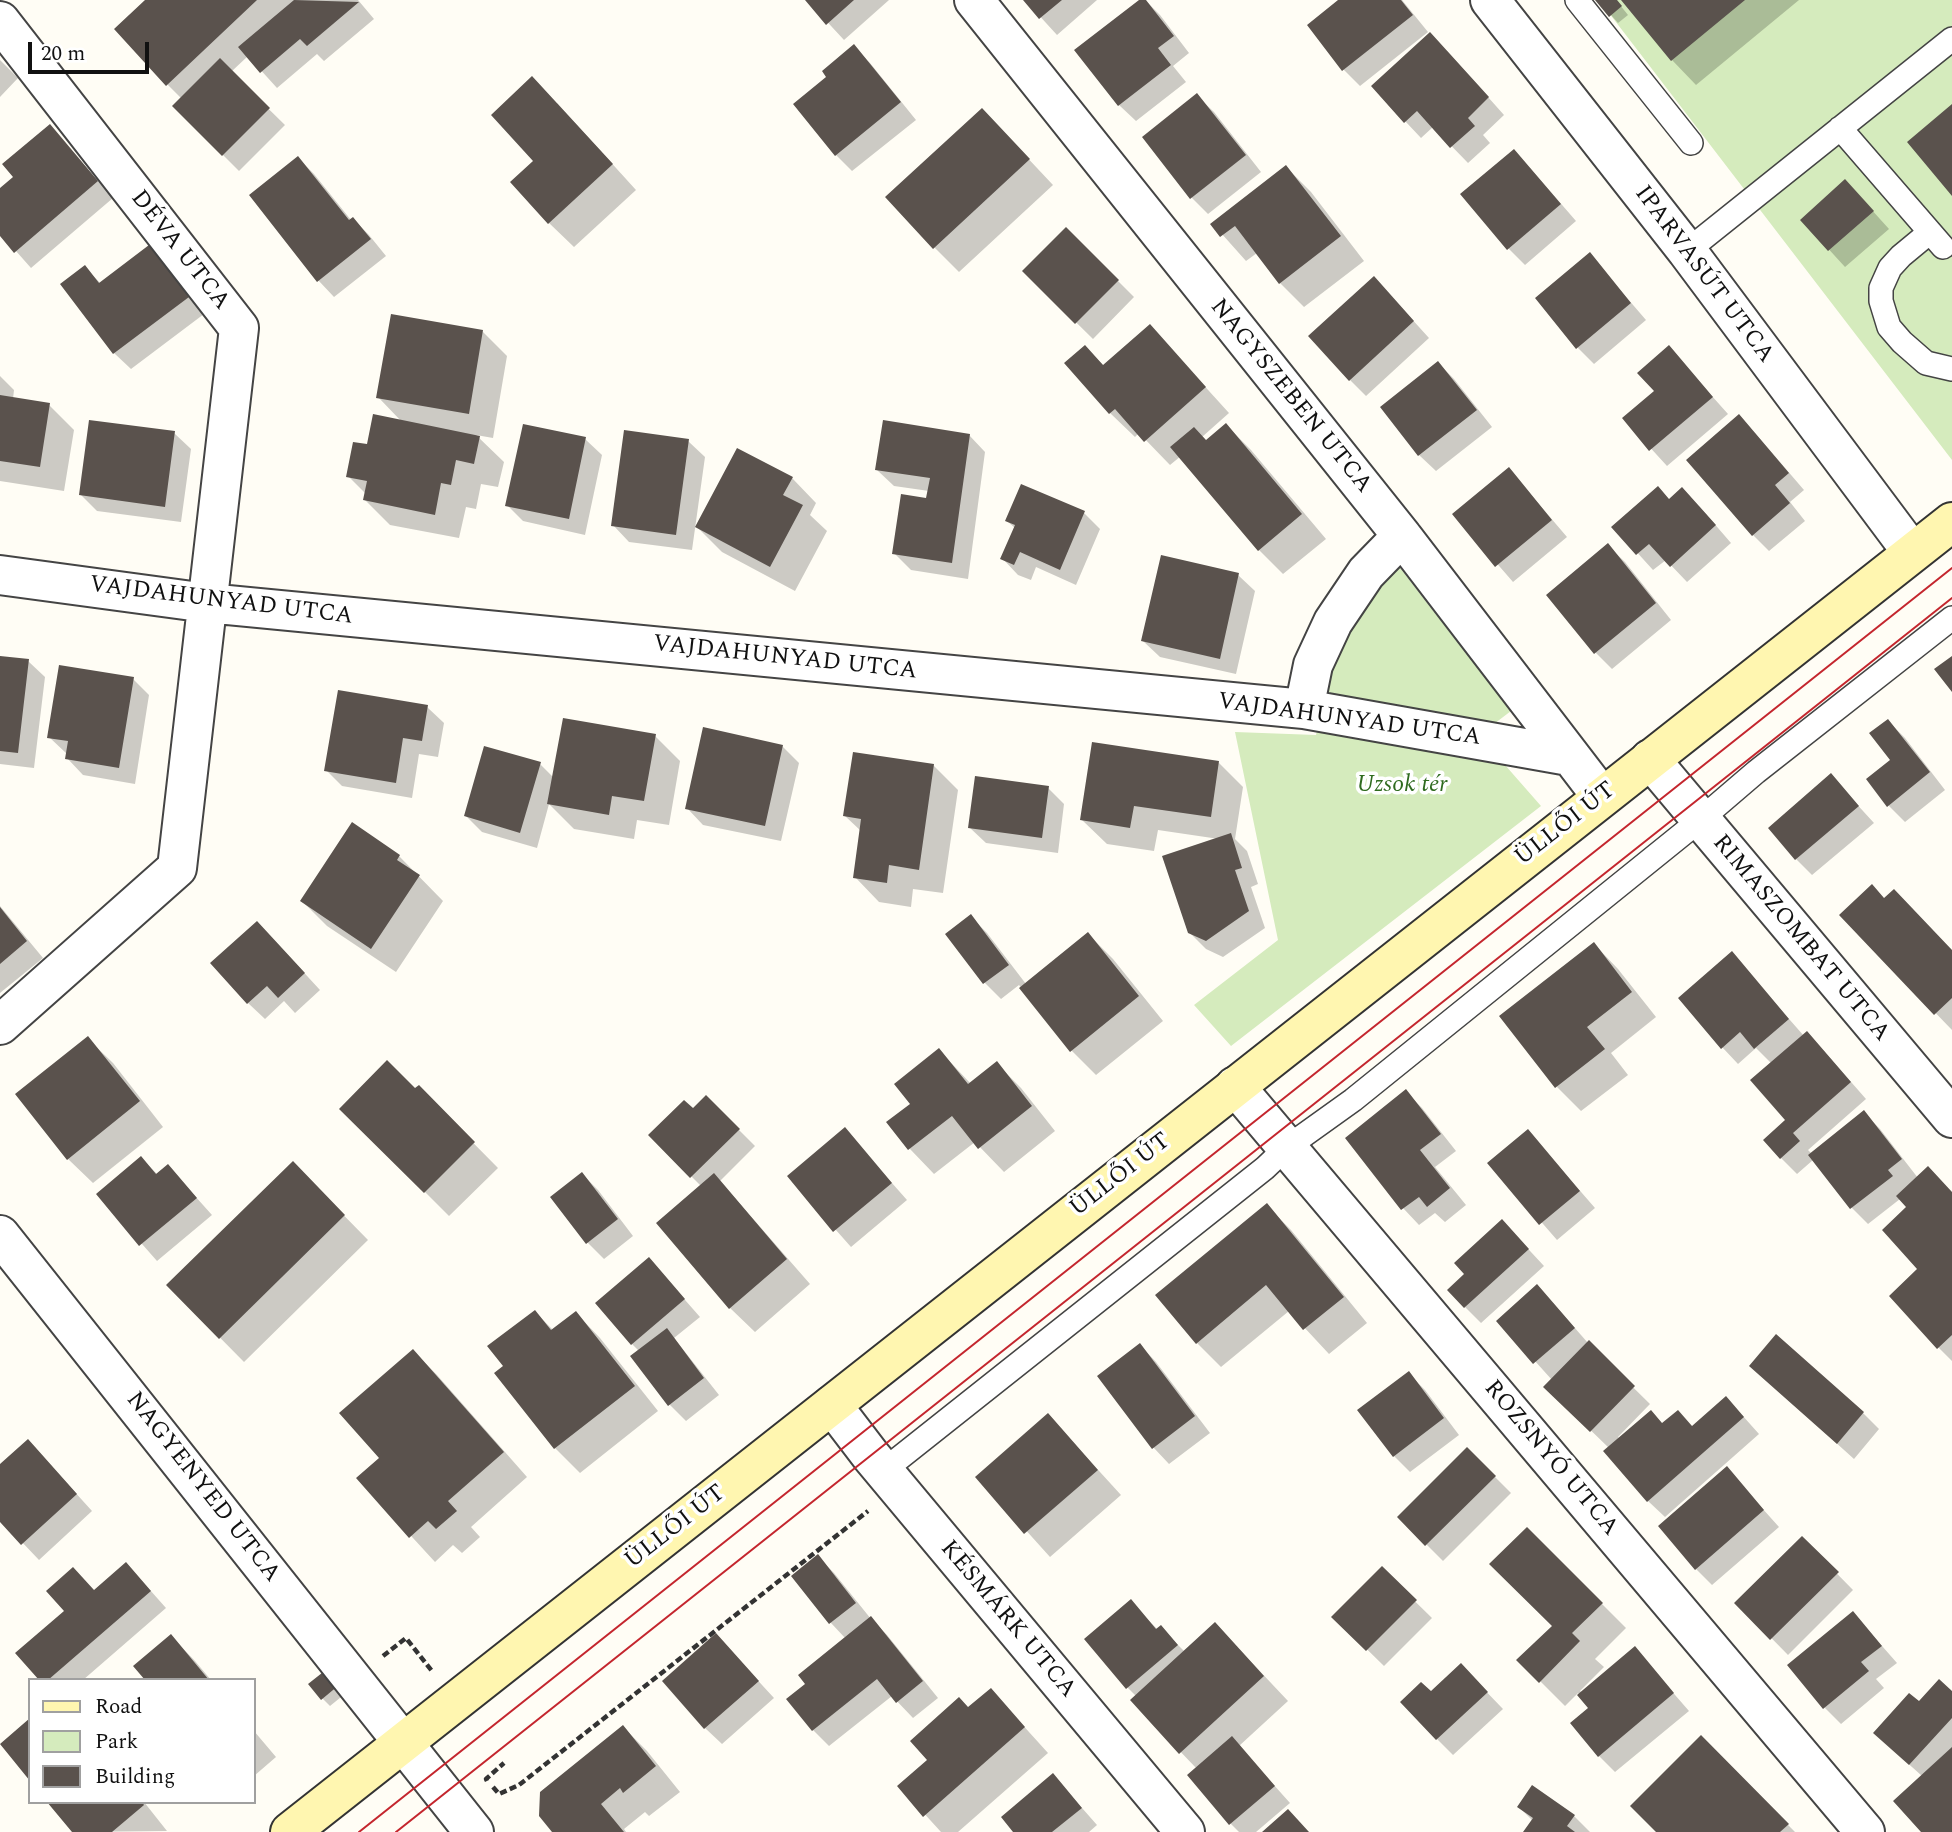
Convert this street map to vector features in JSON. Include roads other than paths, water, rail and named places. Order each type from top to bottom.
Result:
[{"type":"main road","name":"ÜLLŐI ÚT","points":[[290,1832],[1952,522]]},
{"type":"street","name":"NAGYSZEBEN UTCA","points":[[974,0],[1402,536],[1602,797]]},
{"type":"street","name":"IPARVASÚT UTCA","points":[[1490,0],[1687,251],[1912,552]]},
{"type":"street","name":"DÉVA UTCA","points":[[0,21],[239,327],[177,868],[0,1024]]},
{"type":"street","points":[[1304,709],[1313,665],[1333,622],[1366,573],[1402,536]]},
{"type":"street","name":"VAJDAHUNYAD UTCA","points":[[0,575],[207,603],[1304,709],[1569,756]]},
{"type":"street","name":"RIMASZOMBAT UTCA","points":[[1650,759],[1952,1118]]},
{"type":"street","name":"ROZSNYÓ UTCA","points":[[1235,1086],[1865,1832]]},
{"type":"street","name":"NAGYENYED UTCA","points":[[0,1235],[474,1832]]},
{"type":"street","name":"KÉSMÁRK UTCA","points":[[832,1405],[890,1480],[1185,1832]]},
{"type":"lane","points":[[1577,0],[1691,143]]},
{"type":"lane","points":[[1687,251],[1952,39]]},
{"type":"lane","points":[[1840,128],[1936,239],[1890,268],[1881,288],[1881,301],[1889,327],[1902,342],[1927,363],[1952,369]]},
{"type":"lane","points":[[890,1480],[1286,1148],[1353,1100],[1756,772],[1952,618]]},
{"type":"tram line","points":[[359,1832],[1952,568]]},
{"type":"tram line","points":[[396,1832],[1952,598]]},
{"type":"park label","name":"Uzsok tér","points":[[1402,786]]}]
